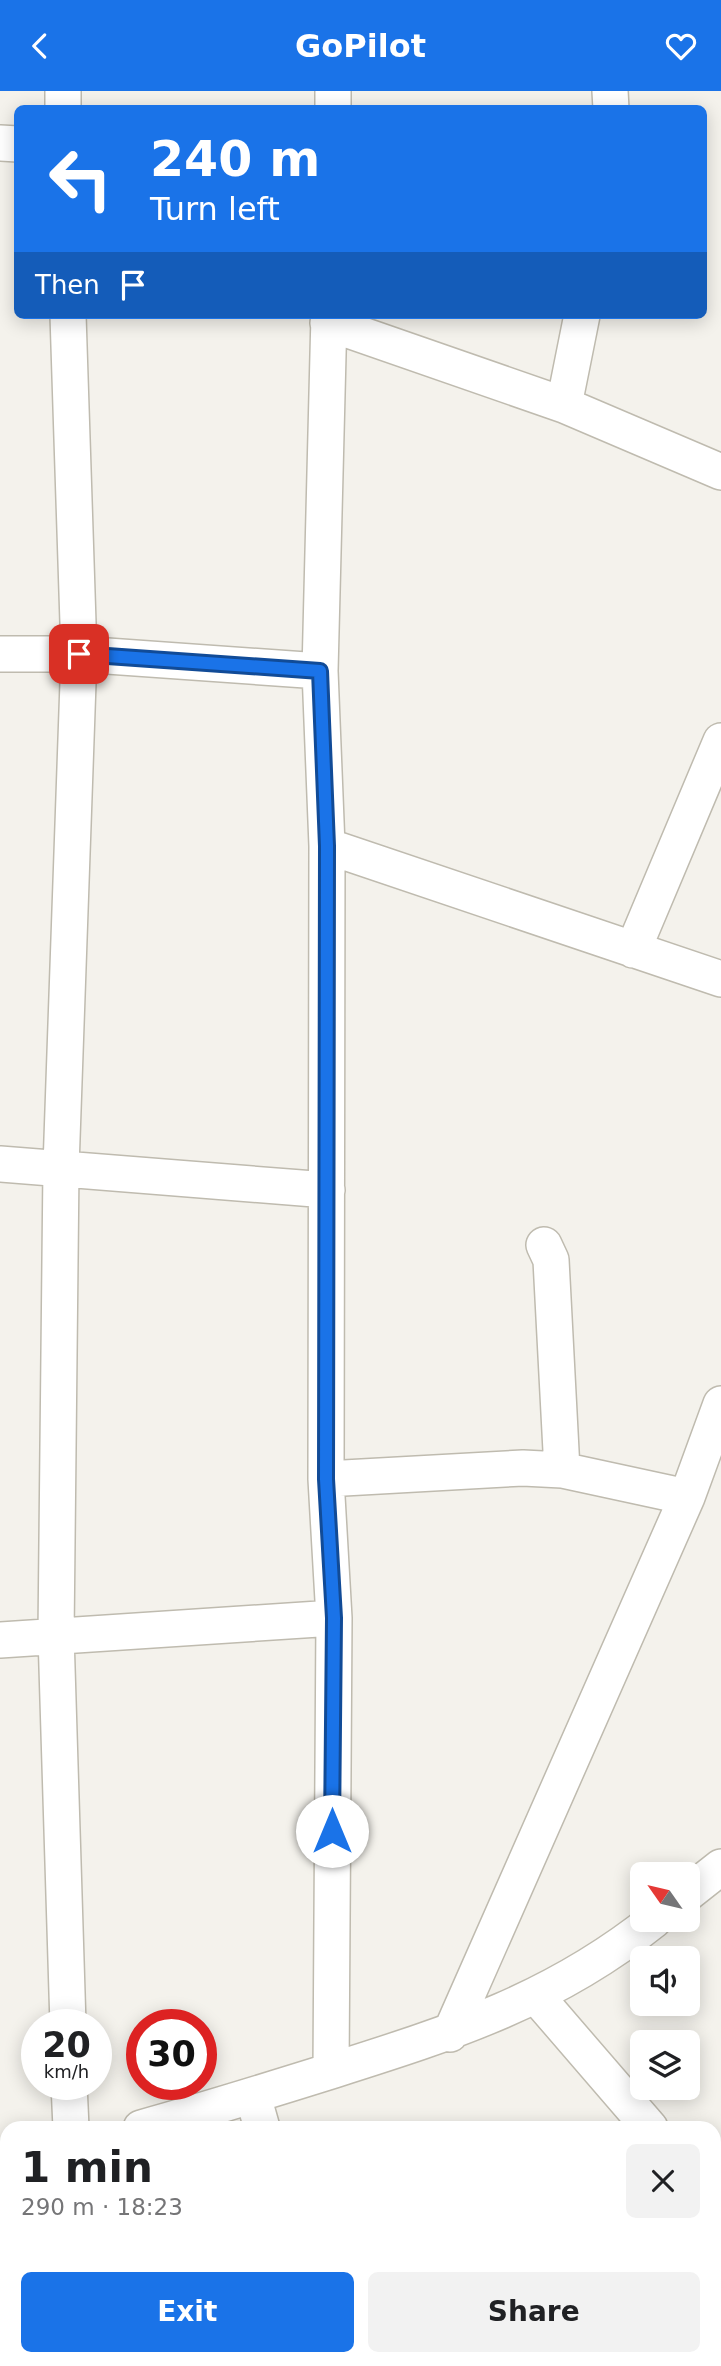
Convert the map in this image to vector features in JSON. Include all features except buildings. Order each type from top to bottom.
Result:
[{"type":"street","points":[[68,319],[79,654],[61,1167],[56,1635],[68,2009]]},
{"type":"street","points":[[331,2071],[334,1618],[326,1479],[327,846],[320,671],[329,319],[564,405],[721,472]]},
{"type":"street","points":[[564,405],[581,319]]},
{"type":"street","points":[[0,654],[79,654],[320,671]]},
{"type":"street","points":[[633,950],[721,741]]},
{"type":"street","points":[[327,846],[721,979]]},
{"type":"street","points":[[0,1164],[327,1190]]},
{"type":"street","points":[[544,1245],[551,1261],[562,1470]]},
{"type":"street","points":[[450,2033],[687,1497],[721,1404]]},
{"type":"street","points":[[326,1479],[523,1468],[562,1470],[687,1497]]},
{"type":"street","points":[[0,1640],[334,1618]]},
{"type":"street","points":[[700,1884],[721,1867]]},
{"type":"street","points":[[192,2121],[258,2112],[331,2071],[450,2033],[537,1997],[639,1932]]},
{"type":"street","points":[[537,1997],[644,2121]]},
{"type":"street","points":[[70,2100],[71,2121]]},
{"type":"route","points":[[79,654],[320,671],[327,846],[326,1479],[334,1618],[332,1831]]}]
